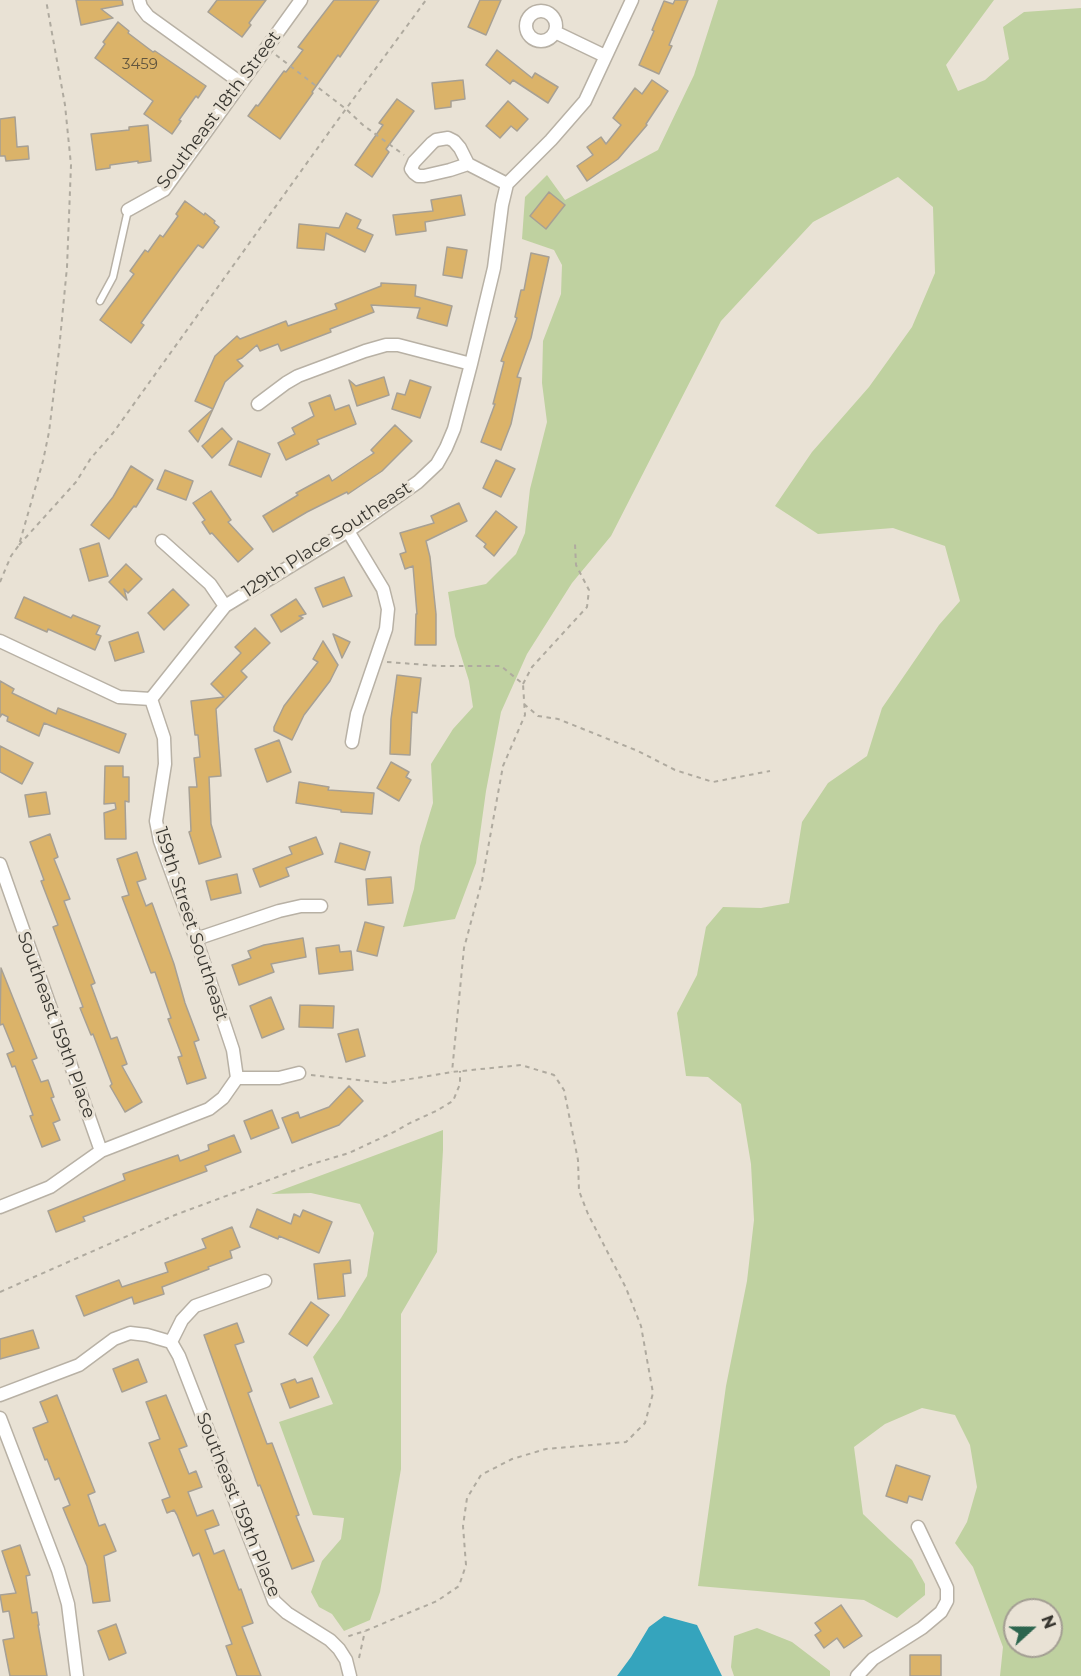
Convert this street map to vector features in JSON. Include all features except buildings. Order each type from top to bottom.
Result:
[{"type":"street","points":[[139,0],[141,8],[148,16],[241,83]]},
{"type":"street","name":"Southeast 18th Street","points":[[128,210],[164,190],[300,0]]},
{"type":"street","points":[[468,164],[418,176],[411,169],[414,162],[436,140],[448,138],[460,148],[468,164],[507,184],[551,140],[585,100],[632,0]]},
{"type":"street","points":[[555,32],[605,56]]},
{"type":"street","name":"129th Place Southeast","points":[[151,699],[225,606],[348,531],[426,476],[436,464],[454,429],[471,364],[494,268],[507,184]]},
{"type":"street","points":[[258,404],[298,376],[386,345],[398,345],[471,364]]},
{"type":"street","points":[[348,531],[383,590],[388,609],[386,629],[357,714],[352,742]]},
{"type":"street","points":[[162,541],[210,584],[225,606]]},
{"type":"street","points":[[0,640],[119,697],[151,699]]},
{"type":"street","name":"159th Street Southeast","points":[[151,699],[164,738],[165,764],[156,821],[160,841],[233,1050],[237,1078]]},
{"type":"street","name":"Southeast 159th Place","points":[[0,864],[101,1151]]},
{"type":"street","points":[[196,939],[279,911],[301,906],[321,906]]},
{"type":"street","points":[[0,1207],[50,1188],[101,1151],[209,1109],[223,1098],[237,1078],[279,1078],[299,1073]]},
{"type":"street","points":[[0,1395],[79,1365],[114,1339],[130,1333],[171,1342],[182,1320],[195,1306],[265,1281]]},
{"type":"street","name":"Southeast 159th Place","points":[[171,1342],[179,1356],[274,1601],[287,1613],[330,1640],[346,1660],[350,1676]]},
{"type":"street","points":[[0,1418],[58,1570],[68,1604],[76,1676]]},
{"type":"street","points":[[857,1676],[873,1659],[922,1628],[941,1612],[947,1601],[947,1588],[918,1527]]},
{"type":"lane","points":[[100,301],[113,277],[128,210]]},
{"type":"path","points":[[19,545],[49,432],[67,267],[71,165],[65,105],[46,0]]},
{"type":"path","points":[[0,582],[11,556],[19,545],[76,482],[91,458],[112,433],[426,0]]},
{"type":"path","points":[[266,47],[346,109],[363,125],[414,162]]},
{"type":"path","points":[[452,1071],[464,948],[482,881],[503,766],[525,716],[524,684],[532,667],[587,607],[589,590],[576,565],[575,544]]},
{"type":"path","points":[[375,661],[440,666],[501,666],[524,684]]},
{"type":"path","points":[[524,704],[538,716],[558,719],[638,751],[675,770],[713,782],[770,771]]},
{"type":"path","points":[[299,1073],[386,1083],[452,1071],[521,1065],[554,1075],[564,1090],[578,1160],[579,1191],[588,1214],[626,1287],[640,1326],[652,1393],[645,1423],[626,1442],[546,1449],[512,1459],[481,1476],[467,1498],[463,1526],[466,1565],[459,1586],[437,1600],[365,1631],[330,1640]]},
{"type":"path","points":[[0,1292],[175,1215],[312,1164],[349,1153],[396,1131],[453,1101],[460,1084],[460,1071]]},
{"type":"path","points":[[358,1665],[365,1631]]},
{"type":"green space","points":[[718,0],[994,0],[946,65],[958,91],[985,80],[1009,59],[1003,27],[1024,12],[1081,8],[1081,1676],[1000,1676],[1003,1647],[973,1567],[955,1543],[967,1522],[977,1487],[970,1445],[955,1415],[922,1408],[885,1424],[854,1447],[863,1514],[912,1560],[925,1584],[925,1595],[897,1618],[864,1600],[698,1586],[726,1386],[747,1281],[754,1220],[751,1164],[741,1104],[708,1077],[686,1076],[677,1013],[697,975],[706,927],[723,907],[761,908],[789,903],[802,822],[828,783],[867,756],[882,708],[939,625],[960,601],[945,546],[893,528],[818,534],[775,506],[812,452],[869,387],[912,327],[935,273],[933,207],[898,177],[813,222],[721,321],[611,536],[572,583],[527,654],[501,712],[486,791],[476,863],[455,919],[403,927],[414,889],[420,846],[433,803],[431,764],[453,729],[473,707],[469,681],[455,636],[448,592],[486,584],[516,554],[525,533],[530,489],[547,422],[542,383],[543,341],[561,294],[562,265],[554,250],[522,239],[525,197],[547,175],[565,200],[658,150],[694,75]]},
{"type":"green space","points":[[443,1130],[437,1252],[401,1314],[401,1469],[380,1592],[370,1620],[344,1631],[332,1614],[319,1607],[311,1592],[322,1561],[341,1539],[344,1518],[313,1515],[279,1422],[333,1404],[313,1357],[367,1276],[374,1233],[360,1204],[311,1193],[271,1194]]},
{"type":"green space","points":[[757,1628],[792,1642],[830,1671],[830,1676],[734,1676],[731,1667],[734,1636]]},
{"type":"water","points":[[664,1616],[697,1625],[722,1676],[617,1676],[649,1627]]}]
